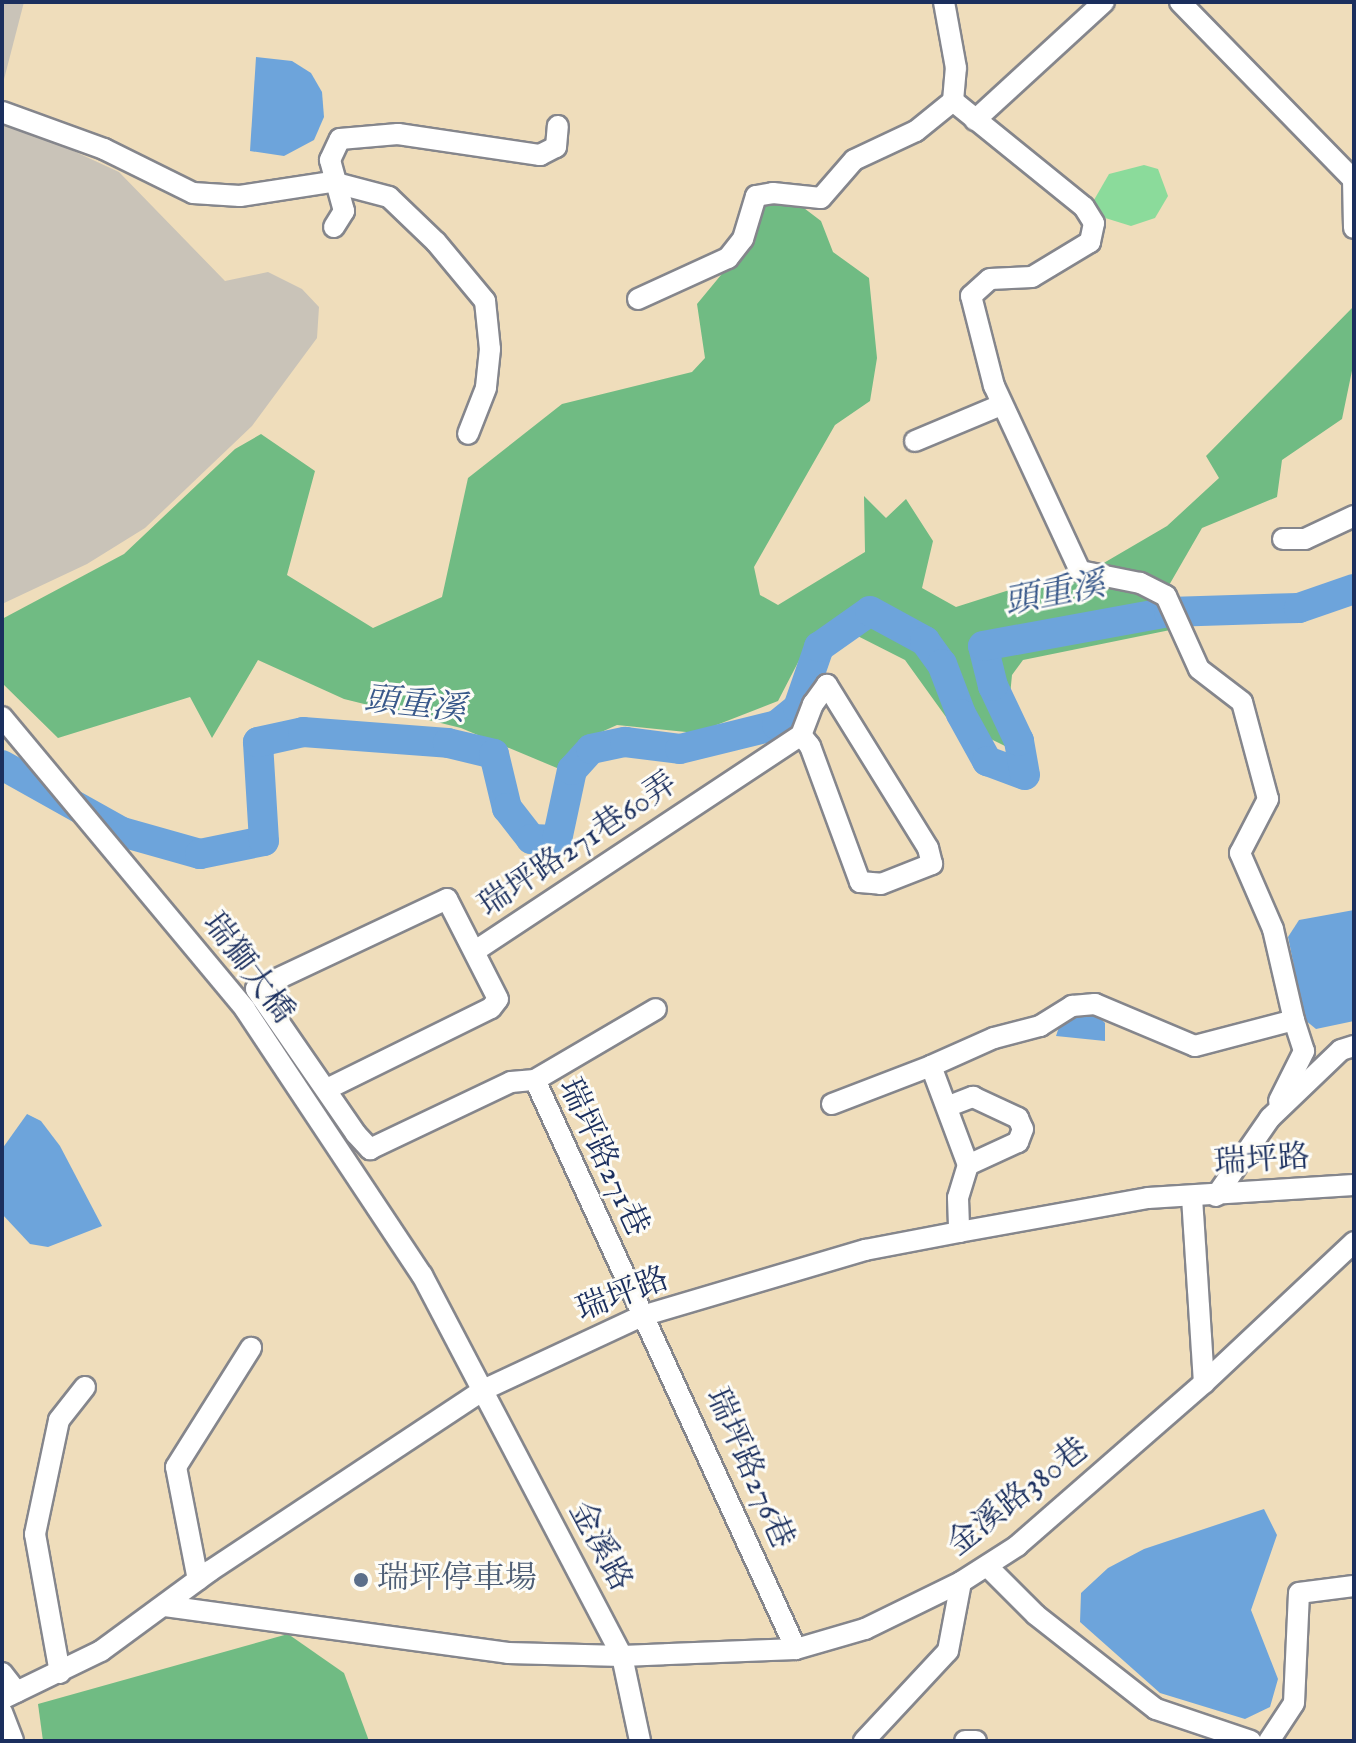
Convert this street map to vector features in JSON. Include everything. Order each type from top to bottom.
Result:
[{"type":"street","points":[[638,299],[728,258],[743,239],[756,196],[773,193],[821,198],[854,160],[916,131],[953,101],[956,68],[944,2]]},
{"type":"street","points":[[975,120],[1104,2]]},
{"type":"street","points":[[1180,2],[1353,179],[1354,228]]},
{"type":"street","points":[[953,101],[1084,207],[1094,223],[1090,242],[1032,277],[990,279],[971,296],[1001,405],[1080,571],[1140,583],[1166,596],[1199,669],[1242,702],[1268,799],[1240,853],[1273,929],[1304,1051],[1270,1118],[1216,1196]]},
{"type":"street","points":[[2,112],[104,149],[193,193],[240,196],[332,182],[389,197],[436,242],[485,301],[490,349],[486,388],[468,434]]},
{"type":"street","points":[[334,227],[344,211],[332,182],[332,149],[340,139],[398,134],[540,155],[556,147],[558,126]]},
{"type":"street","points":[[915,441],[1001,405]]},
{"type":"street","points":[[1283,539],[1305,539],[1354,516]]},
{"type":"street","points":[[827,685],[928,848],[932,864],[881,884],[860,882],[810,746],[801,735],[813,704],[827,685]]},
{"type":"street","name":"瑞獅大橋","points":[[2,717],[245,1009],[422,1275],[483,1390]]},
{"type":"street","name":"瑞坪路271巷60弄","points":[[327,1089],[491,1008],[498,999],[475,951],[801,735]]},
{"type":"street","points":[[327,1089],[256,989],[447,899],[475,951]]},
{"type":"street","points":[[832,1104],[994,1038],[1040,1026],[1072,1006],[1095,1004],[1195,1046],[1294,1020]]},
{"type":"street","points":[[535,1080],[656,1009]]},
{"type":"street","points":[[1270,1118],[1341,1050],[1354,1046]]},
{"type":"street","points":[[931,1066],[949,1106],[968,1165],[958,1198],[959,1232]]},
{"type":"street","name":"瑞坪路271巷","points":[[327,1089],[370,1149],[511,1082],[535,1080],[642,1316]]},
{"type":"street","points":[[949,1106],[973,1097],[1018,1118],[1023,1129],[1018,1142],[968,1165]]},
{"type":"street","name":"瑞坪路","points":[[10,1696],[60,1673],[165,1606],[198,1580],[483,1390],[642,1316],[865,1250],[959,1232],[1148,1198],[1192,1198],[1354,1185]]},
{"type":"street","points":[[1192,1198],[1204,1383]]},
{"type":"street","name":"金溪路380巷","points":[[165,1606],[508,1653],[622,1656],[796,1649],[865,1629],[961,1582],[1017,1546],[1204,1383],[1354,1242]]},
{"type":"street","name":"瑞坪路276巷","points":[[642,1316],[696,1423],[796,1649]]},
{"type":"street","points":[[198,1580],[176,1467],[251,1348]]},
{"type":"street","points":[[60,1673],[35,1534],[59,1420],[85,1387]]},
{"type":"street","name":"金溪路","points":[[483,1390],[622,1656],[640,1741]]},
{"type":"street","points":[[987,1566],[1036,1615],[1156,1709],[1251,1741]]},
{"type":"street","points":[[864,1741],[948,1651],[961,1582]]},
{"type":"street","points":[[1269,1741],[1294,1703],[1299,1593],[1354,1586]]},
{"type":"street","points":[[2,1673],[10,1696]]},
{"type":"street","points":[[2,1712],[13,1741]]},
{"type":"street","points":[[965,1741],[976,1741]]},
{"type":"shaded area","points":[[2,2],[24,2],[2,87]]},
{"type":"shaded area","points":[[2,118],[119,172],[225,281],[268,272],[302,289],[319,307],[317,338],[252,426],[145,528],[87,564],[2,604]]},
{"type":"green space","points":[[1144,165],[1158,169],[1168,196],[1155,218],[1131,226],[1102,217],[1094,200],[1109,174]]},
{"type":"green space","points":[[764,202],[796,202],[821,221],[833,252],[869,278],[877,358],[870,401],[835,425],[754,567],[760,595],[778,605],[865,552],[864,496],[886,518],[906,499],[933,541],[922,588],[956,607],[1075,569],[1149,596],[1180,628],[1023,660],[1012,675],[1005,746],[946,717],[905,660],[832,623],[806,647],[778,701],[696,733],[617,725],[581,741],[557,768],[461,728],[344,699],[258,660],[212,738],[190,697],[58,738],[2,683],[2,619],[124,554],[235,449],[261,434],[315,471],[287,575],[373,628],[442,597],[468,478],[562,404],[692,372],[705,358],[697,304],[740,252]]},
{"type":"green space","points":[[1354,306],[1354,361],[1342,419],[1282,460],[1277,497],[1202,528],[1168,587],[1102,564],[1167,526],[1219,478],[1206,456]]},
{"type":"green space","points":[[288,1634],[344,1673],[369,1741],[43,1741],[38,1704]]},
{"type":"water","points":[[256,57],[292,61],[311,73],[322,92],[324,117],[314,140],[284,156],[250,151]]},
{"type":"water","points":[[1354,910],[1354,1021],[1316,1029],[1305,1020],[1288,937],[1299,920]]},
{"type":"water","points":[[1096,1014],[1105,1023],[1105,1041],[1056,1036],[1063,1015]]},
{"type":"water","points":[[27,1114],[41,1121],[60,1146],[102,1226],[48,1247],[30,1244],[2,1214],[2,1149]]},
{"type":"water","points":[[1264,1509],[1277,1535],[1251,1610],[1278,1679],[1270,1707],[1245,1719],[1160,1693],[1080,1622],[1081,1593],[1108,1568],[1144,1549]]},
{"type":"waterway","name":"頭重溪","points":[[2,765],[122,832],[200,854],[264,841],[258,742],[303,732],[448,743],[494,754],[507,808],[531,839],[557,840],[572,770],[591,749],[625,742],[680,749],[777,725],[798,708],[819,647],[870,611],[925,641],[942,664],[961,714],[987,761],[1025,775],[1019,741],[993,686],[983,646],[1169,612],[1299,608],[1354,589]]},
{"type":"place","name":"瑞坪停車場","points":[[361,1580]]}]
